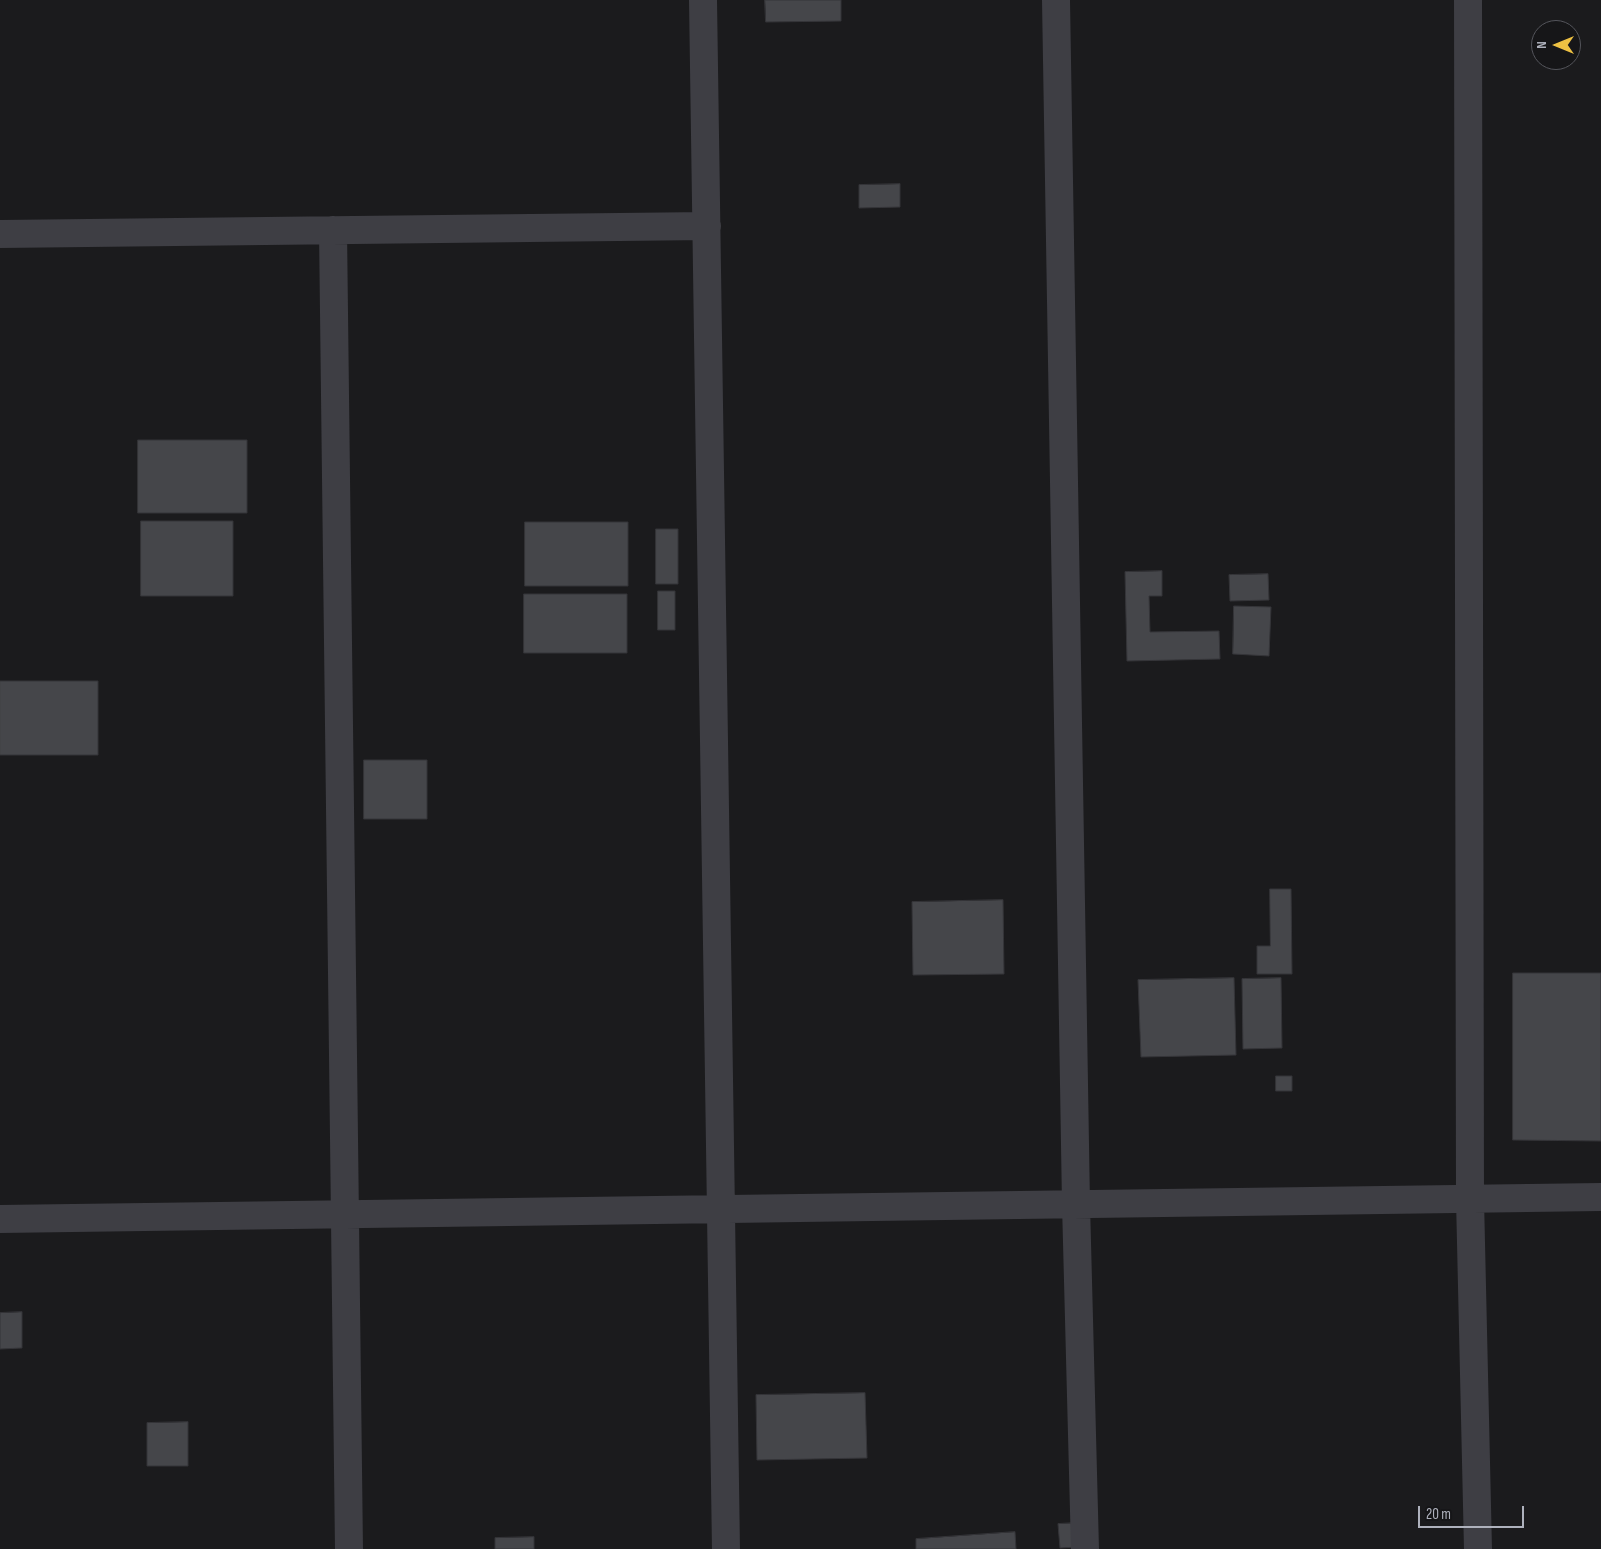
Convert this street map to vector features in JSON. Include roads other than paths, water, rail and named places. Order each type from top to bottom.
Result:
[{"type":"street","points":[[703,0],[726,1549]]},
{"type":"street","points":[[1056,0],[1076,1204],[1084,1549]]},
{"type":"street","points":[[1468,0],[1470,1199],[1478,1549]]},
{"type":"street","points":[[0,234],[707,226]]},
{"type":"street","points":[[333,230],[349,1549]]},
{"type":"street","points":[[0,1219],[1601,1197]]}]
